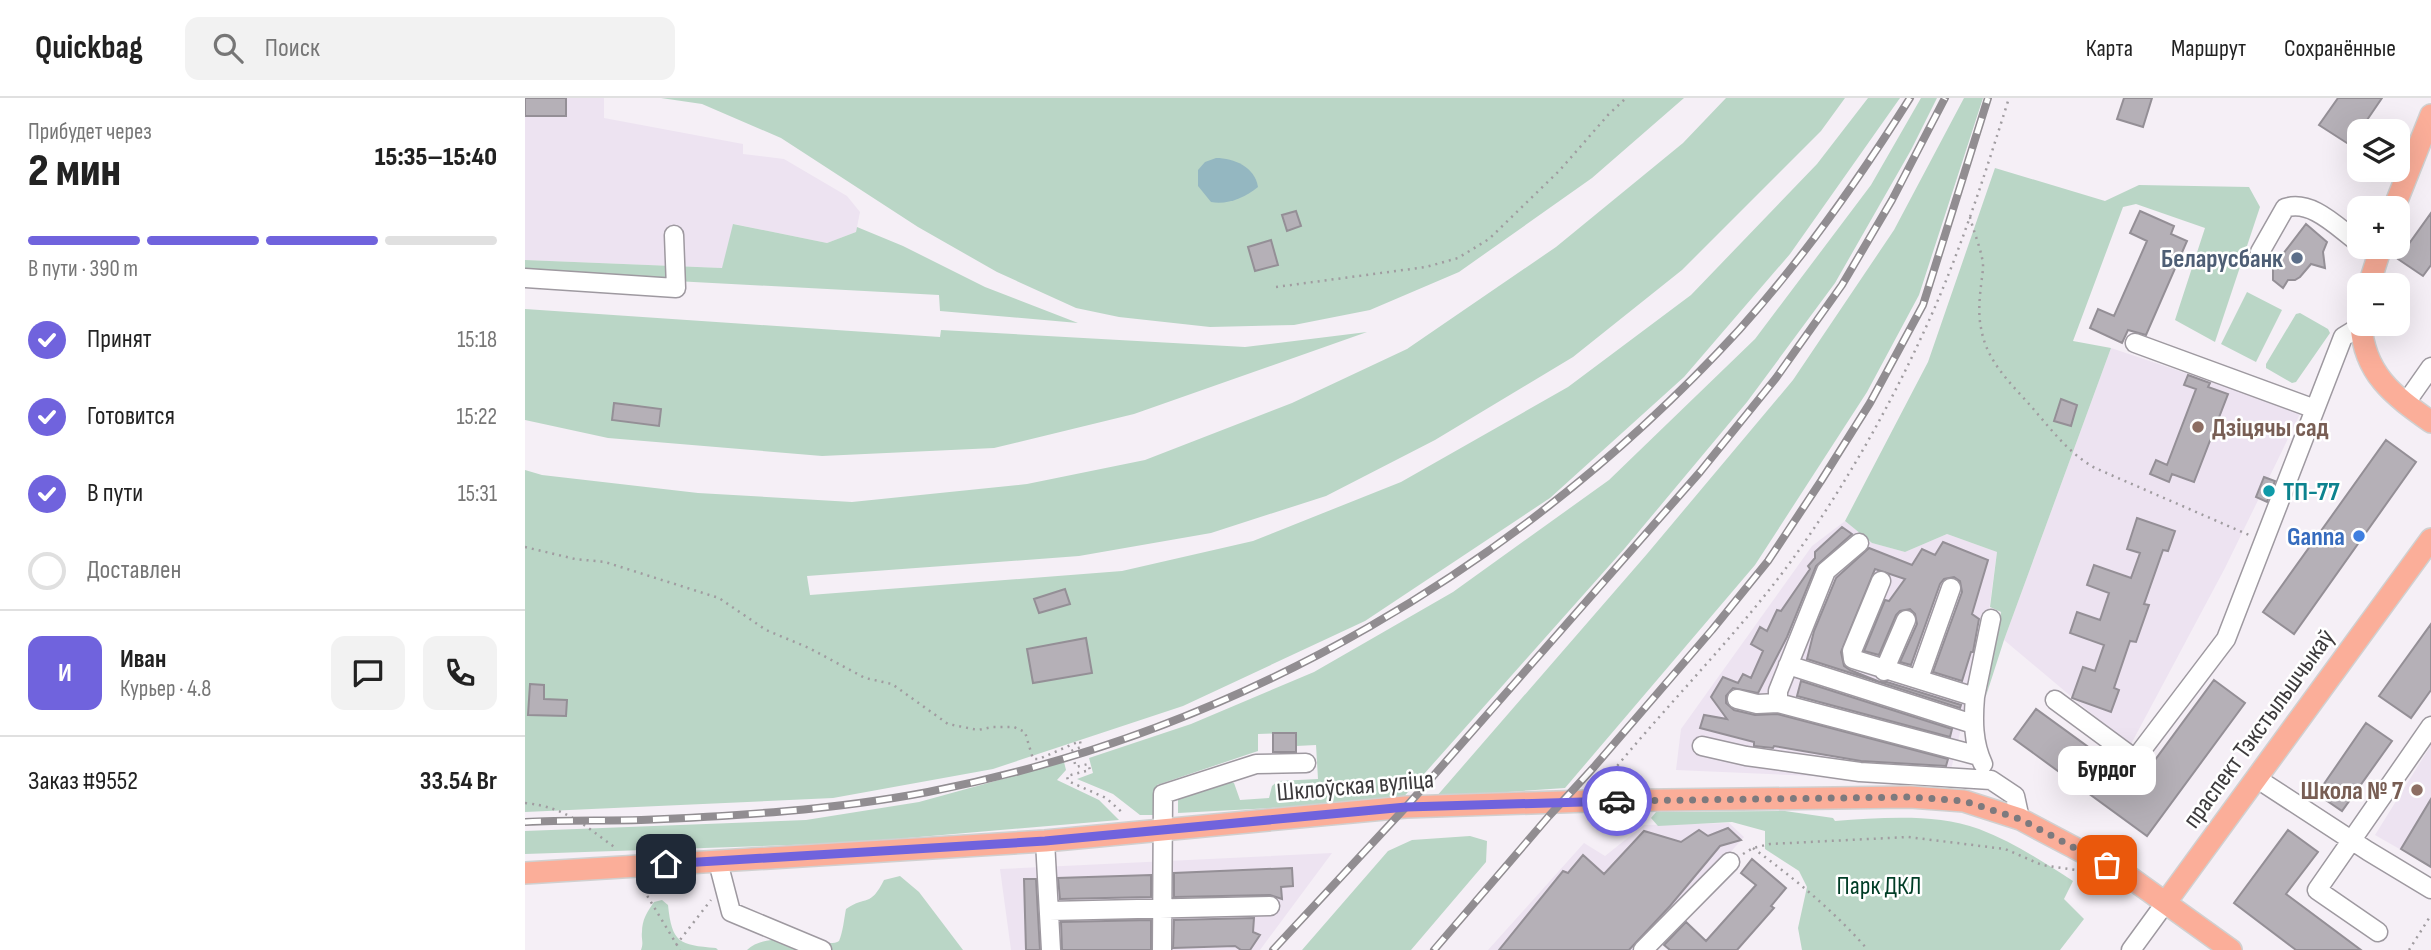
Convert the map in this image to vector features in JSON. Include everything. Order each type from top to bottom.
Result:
[{"type":"main road","points":[[2399,196],[2431,115]]},
{"type":"main road","points":[[2363,336],[2375,372],[2392,394],[2431,422]]},
{"type":"main road","name":"праспект Тэкстыльшчыкаў","points":[[2166,902],[2431,539]]},
{"type":"main road","name":"Шклоўская вуліца","points":[[525,873],[638,870],[718,862],[1045,841],[1406,807],[1589,801],[1910,797],[1964,801],[2020,819],[2128,876],[2231,950]]},
{"type":"street","points":[[2260,252],[2285,208],[2295,205],[2308,207],[2347,235]]},
{"type":"street","points":[[525,278],[675,288],[674,235]]},
{"type":"street","points":[[2055,700],[2135,759],[2226,639],[2343,337],[2347,334]]},
{"type":"street","points":[[2135,343],[2315,409]]},
{"type":"street","points":[[2405,404],[2431,367]]},
{"type":"street","points":[[1778,704],[1778,691],[1826,571],[1859,542]]},
{"type":"street","points":[[1881,581],[1852,651],[1853,659],[1975,697]]},
{"type":"street","points":[[1919,678],[1951,589]]},
{"type":"street","points":[[1884,670],[1906,620]]},
{"type":"street","points":[[1991,620],[1975,697],[1973,724],[1979,756],[1991,780],[2015,796],[2020,819]]},
{"type":"street","points":[[1788,665],[1973,724]]},
{"type":"street","points":[[1737,699],[1757,704],[1778,704],[1979,756]]},
{"type":"street","points":[[2378,932],[2317,890],[2431,726]]},
{"type":"street","points":[[1702,746],[1746,756],[1860,772],[1991,780]]},
{"type":"street","points":[[1162,950],[1163,794],[1256,764],[1306,763]]},
{"type":"street","points":[[2256,778],[2431,889]]},
{"type":"street","points":[[1045,841],[1051,950]]},
{"type":"street","points":[[718,862],[731,912],[822,950]]},
{"type":"street","points":[[1644,950],[1730,862]]},
{"type":"street","name":"праспект Тэкстыльшчыкаў","points":[[2131,950],[2166,902]]},
{"type":"street","points":[[1049,911],[1270,906]]},
{"type":"path","points":[[1276,287],[1415,269],[1458,258],[1489,239],[1560,170],[1626,98]]},
{"type":"path","points":[[1589,801],[1744,621],[1791,561],[1843,485],[1884,411],[1935,307],[2008,98]]},
{"type":"path","points":[[1969,216],[1983,267],[1980,279],[1980,325],[1984,343],[2000,373],[2060,441],[2084,462],[2113,477],[2265,542]]},
{"type":"path","points":[[525,547],[575,559],[605,562],[719,598],[766,630],[809,648],[865,678],[892,684],[948,724],[978,730],[1014,727],[1025,732],[1033,759],[1080,741],[1081,747],[1071,751],[1076,767],[1088,764],[1090,770],[1067,776],[1068,781],[1106,798],[1127,816],[1133,832]]},
{"type":"path","points":[[525,803],[565,812],[638,870],[680,950]]},
{"type":"path","points":[[1730,862],[1753,848],[1770,844],[1908,836],[2005,849],[2042,865],[2076,870]]},
{"type":"path","points":[[1753,848],[1804,886],[1835,914],[1868,950]]},
{"type":"path","points":[[677,945],[724,883]]},
{"type":"path","points":[[2409,950],[2431,915]]},
{"type":"shaded area","points":[[525,98],[604,98],[604,118],[743,144],[743,154],[784,159],[847,196],[860,212],[856,232],[827,243],[734,224],[723,268],[525,260]]},
{"type":"shaded area","points":[[2111,348],[2301,412],[2225,568],[2130,746],[2004,640]]},
{"type":"shaded area","points":[[1845,521],[1872,543],[1905,552],[1947,534],[1997,552],[1988,618],[1948,782],[1676,770],[1681,729],[1812,546]]},
{"type":"shaded area","name":"Школа № 7","points":[[2431,745],[2431,867],[2375,835]]},
{"type":"shaded area","points":[[1729,823],[1744,837],[1643,950],[1488,950],[1584,843],[1605,856],[1644,825]]},
{"type":"shaded area","points":[[1332,853],[1260,950],[1011,950],[1000,869]]},
{"type":"green space","points":[[661,98],[1684,98],[1592,178],[1459,272],[1370,310],[1294,325],[1210,327],[1119,317],[1076,308],[997,272],[918,227],[781,138],[702,104]]},
{"type":"green space","points":[[1726,98],[1845,98],[1821,131],[1682,270],[1573,357],[1435,440],[1326,496],[1211,533],[1079,556],[807,576],[810,595],[1122,571],[1253,541],[1401,482],[1568,387],[1691,295],[1817,164],[1868,98],[1900,98],[1790,254],[1684,377],[1550,498],[1365,621],[1183,706],[993,769],[833,798],[525,812],[525,470],[542,475],[698,493],[852,502],[1027,484],[1145,460],[1292,403],[1407,349],[1556,247],[1683,143]]},
{"type":"green space","points":[[1921,98],[1937,98],[1911,150],[1835,283],[1747,402],[1625,548],[1400,801],[1178,813],[1178,798],[1227,781],[1234,783],[1240,800],[1269,798],[1272,786],[1278,781],[1318,779],[1316,745],[1296,746],[1295,733],[1258,734],[1258,751],[1157,785],[1156,815],[1140,815],[1113,794],[1077,779],[1093,773],[1089,758],[1191,724],[1314,672],[1453,592],[1609,480],[1755,339],[1871,185]]},
{"type":"green space","points":[[1964,98],[1983,98],[1919,295],[1867,392],[1755,565],[1565,788],[1436,797],[1647,554],[1793,380],[1894,230]]},
{"type":"green space","points":[[1995,168],[2105,201],[2139,185],[2249,187],[2260,207],[2215,342],[2175,320],[2205,228],[2136,204],[2123,207],[2073,341],[2111,348],[1986,696],[2001,612],[1990,607],[1997,552],[1947,534],[1905,552],[1872,543],[1845,521],[1928,362]]},
{"type":"green space","points":[[733,224],[827,243],[856,232],[857,227],[903,246],[985,287],[1078,323],[940,311],[939,295],[525,273],[525,260],[722,268]]},
{"type":"green space","points":[[2247,292],[2282,310],[2256,362],[2221,344]]},
{"type":"green space","points":[[525,309],[940,337],[941,330],[1245,347],[1367,332],[1134,414],[994,448],[822,456],[608,438],[525,420]]},
{"type":"green space","points":[[2300,313],[2328,329],[2330,333],[2296,382],[2292,383],[2266,368],[2266,364],[2296,314]]},
{"type":"green space","points":[[1064,762],[1066,770],[1057,780],[1099,800],[1119,820],[849,843],[525,854],[525,831],[806,820],[919,802]]},
{"type":"green space","name":"Парк ДКЛ","points":[[1785,811],[1833,818],[1835,821],[1926,819],[1979,829],[2016,846],[2073,881],[2064,899],[2084,919],[2060,950],[1802,950],[1798,928],[1807,887],[1799,871],[1765,849],[1765,831],[1732,822],[1658,826],[1651,818],[1656,812]]},
{"type":"green space","points":[[1470,836],[1487,841],[1486,862],[1411,950],[1302,950],[1388,851],[1412,840]]},
{"type":"green space","points":[[900,876],[919,892],[963,950],[747,950],[757,943],[770,940],[823,943],[839,941],[846,909],[871,898],[884,880]]},
{"type":"green space","points":[[662,900],[668,905],[672,927],[680,940],[718,950],[641,950],[645,916],[654,902]]},
{"type":"water","points":[[1216,158],[1243,165],[1253,174],[1258,187],[1236,200],[1211,202],[1198,186],[1198,170],[1205,162]]},
{"type":"building","points":[[525,98],[566,98],[566,116],[525,116]]},
{"type":"building","points":[[2124,98],[2152,98],[2143,127],[2117,119]]},
{"type":"building","points":[[2338,98],[2382,98],[2368,119],[2347,119],[2347,143],[2319,125]]},
{"type":"building","points":[[1296,211],[1301,226],[1287,231],[1282,215]]},
{"type":"building","points":[[2140,211],[2174,226],[2171,234],[2187,241],[2146,335],[2128,330],[2122,343],[2090,328],[2098,309],[2114,316],[2147,241],[2130,233]]},
{"type":"building","points":[[2431,213],[2431,265],[2423,276],[2398,259],[2410,259],[2410,242]]},
{"type":"building","points":[[2306,224],[2327,242],[2323,252],[2325,268],[2311,264],[2300,277],[2288,280],[2283,288],[2273,280],[2273,267]]},
{"type":"building","points":[[1271,240],[1278,265],[1255,271],[1248,247]]},
{"type":"building","name":"Дзіцячы сад","points":[[2188,375],[2210,383],[2208,387],[2228,394],[2194,482],[2172,474],[2169,482],[2150,474],[2156,460],[2167,465],[2196,389],[2184,385]]},
{"type":"building","points":[[2061,399],[2077,405],[2071,426],[2054,421]]},
{"type":"building","points":[[614,403],[661,409],[659,426],[612,420]]},
{"type":"building","points":[[2386,440],[2416,462],[2294,634],[2263,612]]},
{"type":"building","name":"ТП-77","points":[[2264,477],[2275,481],[2267,502],[2256,497]]},
{"type":"building","points":[[2137,518],[2175,531],[2168,551],[2163,550],[2144,604],[2149,605],[2136,642],[2130,641],[2114,688],[2119,690],[2111,712],[2072,698],[2083,667],[2095,671],[2104,645],[2070,633],[2077,612],[2100,620],[2109,593],[2087,585],[2094,565],[2131,578],[2140,553],[2127,549]]},
{"type":"building","points":[[1842,527],[1852,534],[1816,566],[1787,637],[1758,693],[1733,688],[1726,696],[1726,703],[1734,710],[1755,715],[1777,714],[1948,759],[1946,766],[1861,761],[1774,746],[1754,746],[1754,742],[1700,728],[1704,715],[1727,719],[1711,697],[1723,677],[1738,683],[1743,674],[1751,678],[1763,651],[1751,644],[1760,627],[1767,631],[1777,610],[1781,611],[1810,569],[1808,566],[1815,558],[1815,552]]},
{"type":"building","points":[[1943,542],[1988,560],[1972,614],[1979,619],[1973,652],[1962,681],[1933,672],[1962,592],[1960,581],[1954,577],[1944,579],[1940,584],[1911,665],[1900,662],[1917,624],[1915,614],[1910,609],[1900,611],[1896,615],[1879,655],[1864,651],[1885,600],[1889,601],[1905,579],[1875,569],[1841,652],[1844,666],[1850,670],[1880,682],[1961,705],[1960,708],[1807,659],[1814,631],[1836,578],[1869,548],[1912,565],[1922,549],[1935,555]]},
{"type":"building","points":[[1065,589],[1070,604],[1039,613],[1034,599]]},
{"type":"building","points":[[2431,624],[2431,690],[2411,718],[2379,696]]},
{"type":"building","points":[[1086,638],[1092,673],[1033,683],[1027,649]]},
{"type":"building","points":[[2214,680],[2245,703],[2147,836],[2014,739],[2036,709],[2138,783]]},
{"type":"building","points":[[1801,681],[1952,729],[1950,737],[1797,696]]},
{"type":"building","points":[[530,684],[544,685],[544,699],[567,700],[566,716],[528,715]]},
{"type":"building","points":[[2366,723],[2392,741],[2342,811],[2317,794]]},
{"type":"building","points":[[1273,733],[1296,733],[1296,752],[1273,752]]},
{"type":"building","points":[[2431,799],[2431,867],[2401,849]]},
{"type":"building","points":[[1728,828],[1741,840],[1720,846],[1629,950],[1499,950],[1563,871],[1568,873],[1583,855],[1604,874],[1644,831],[1681,842],[1699,830],[1708,836]]},
{"type":"building","points":[[2288,830],[2318,852],[2286,894],[2361,950],[2296,950],[2234,903]]},
{"type":"building","points":[[1752,859],[1786,888],[1771,906],[1774,908],[1737,950],[1670,950],[1664,945],[1686,922],[1706,941],[1756,885],[1741,873]]},
{"type":"building","points":[[1292,868],[1293,886],[1281,887],[1282,899],[1270,895],[1174,897],[1174,873]]},
{"type":"building","points":[[1151,875],[1151,897],[1060,899],[1058,878]]},
{"type":"building","points":[[1024,879],[1036,879],[1040,950],[1026,950]]},
{"type":"building","points":[[1254,918],[1253,932],[1260,935],[1250,950],[1241,950],[1235,946],[1173,948],[1174,920]]},
{"type":"building","points":[[1151,920],[1151,950],[1062,950],[1061,922]]},
{"type":"railway","points":[[525,822],[641,820],[749,814],[820,808],[928,792],[1044,764],[1157,727],[1266,681],[1370,626],[1470,563],[1565,493],[1655,415],[1739,330],[1786,275],[1850,188],[1910,98]]},
{"type":"railway","points":[[1273,950],[1406,807],[1700,472],[1776,378],[1842,285],[1892,200],[1945,98]]},
{"type":"railway","points":[[1434,950],[1712,630],[1768,561],[1821,481],[1870,403],[1923,305],[1988,98]]},
{"type":"way so far","points":[[1617,801],[1910,797],[1964,801],[2020,819],[2107,865]]},
{"type":"place","name":"Беларусбанк","points":[[2297,258]]},
{"type":"place","name":"Дзіцячы сад","points":[[2198,427]]},
{"type":"place","name":"ТП-77","points":[[2269,491]]},
{"type":"place","name":"Ganna","points":[[2359,536]]},
{"type":"place","name":"Школа № 7","points":[[2417,790]]},
{"type":"place","name":"Бурдог","points":[[2107,865]]},
{"type":"route","points":[[666,864],[1045,841],[1406,807],[1617,801]]}]
